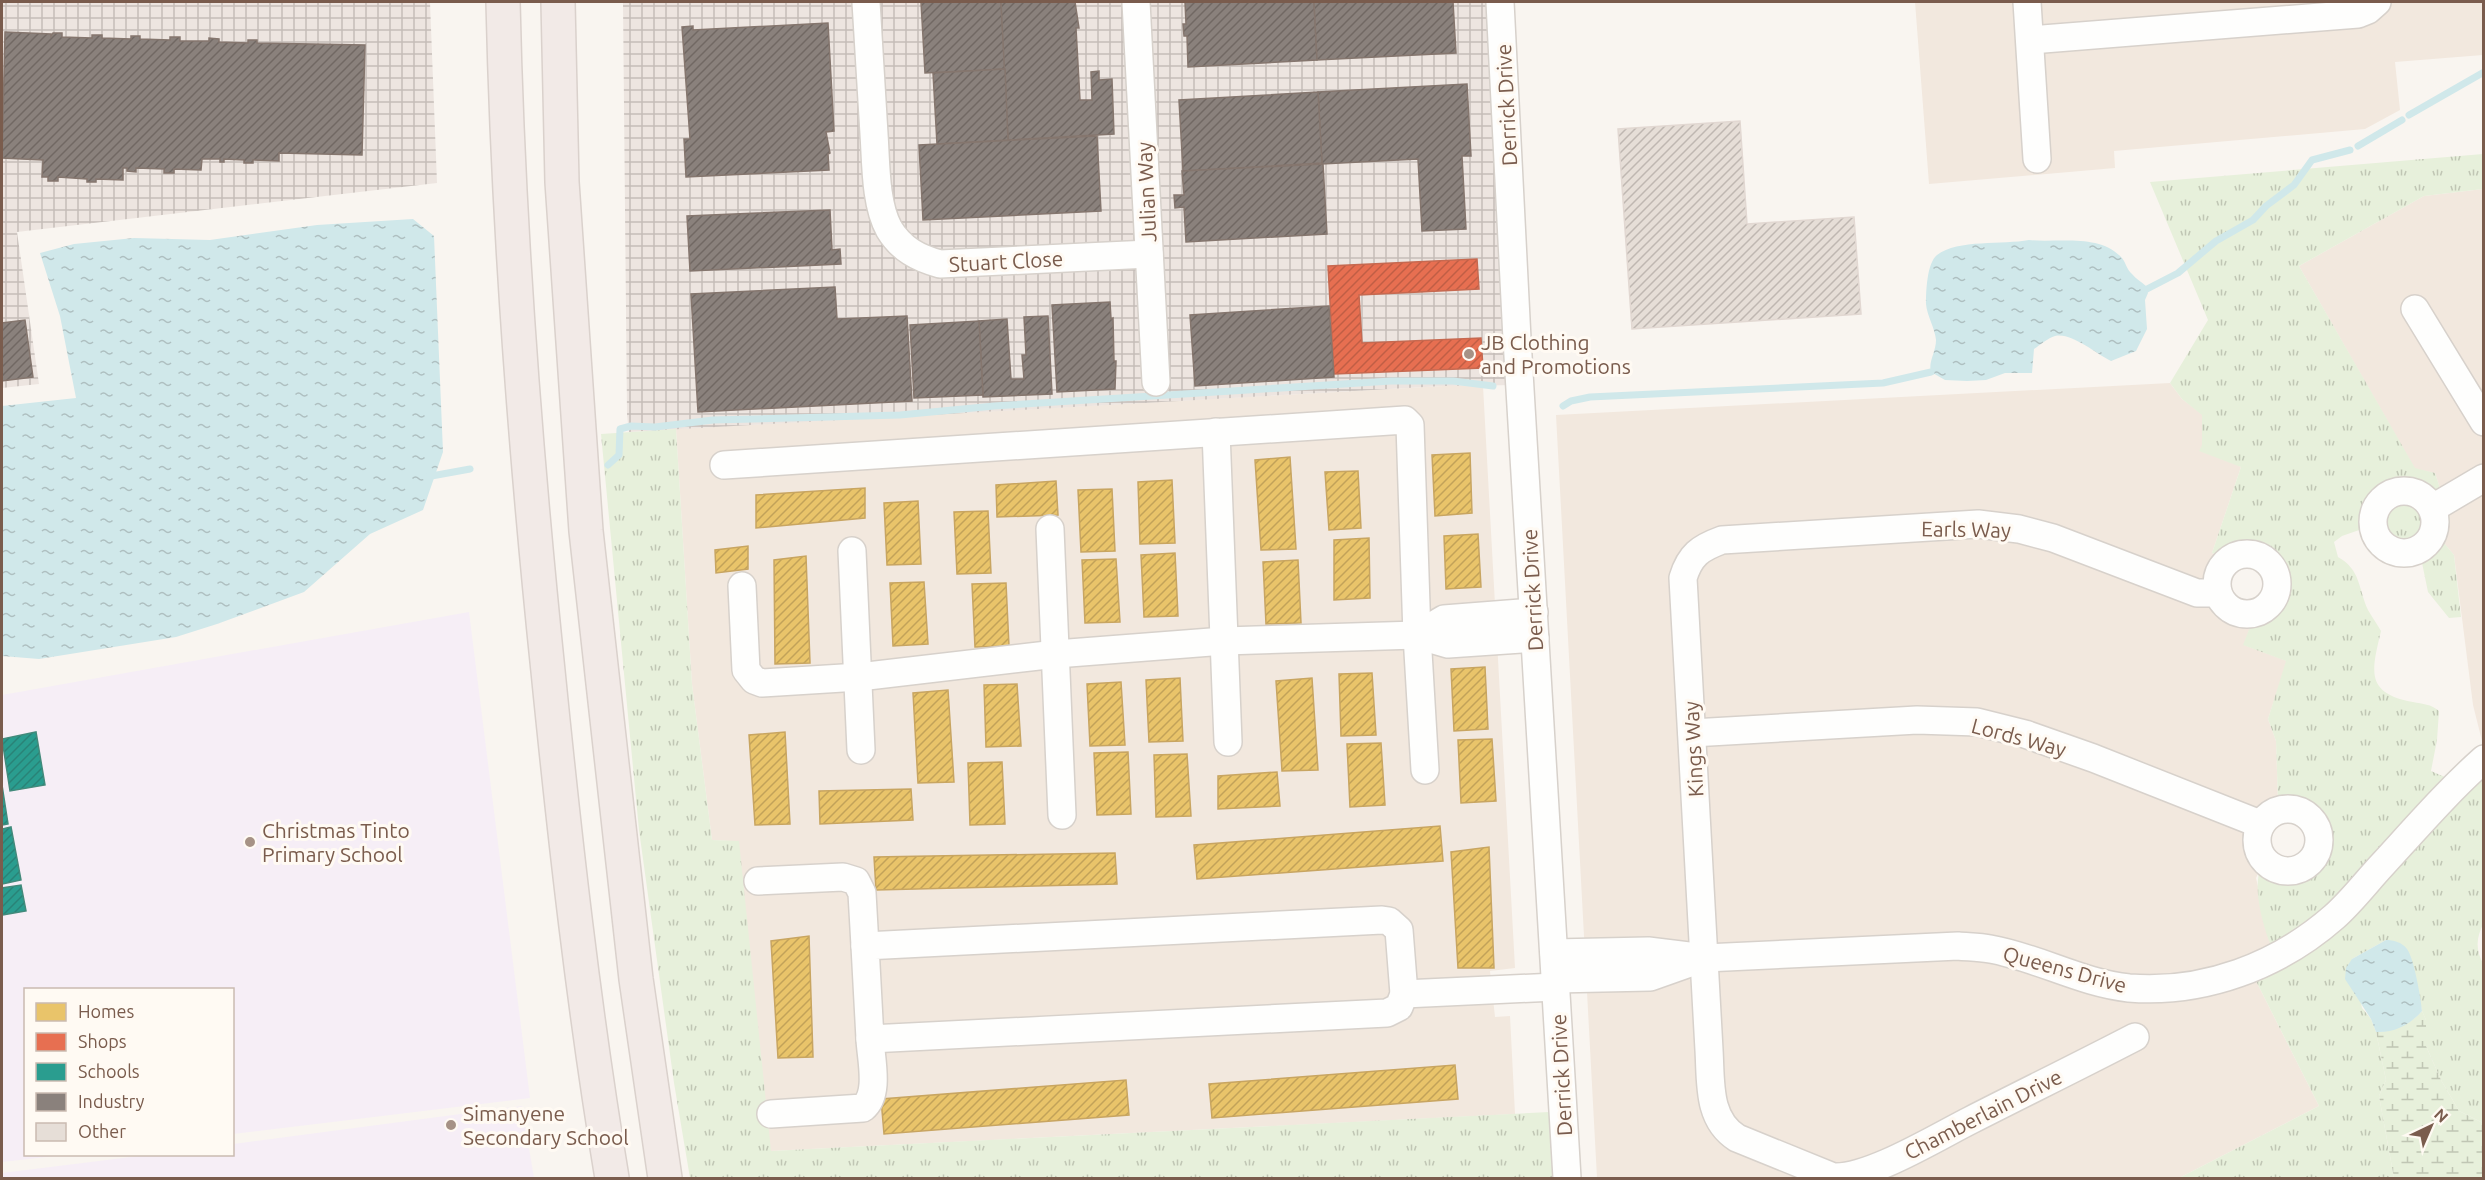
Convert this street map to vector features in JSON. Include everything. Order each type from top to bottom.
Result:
[{"type":"highway","points":[[503,2],[506,142],[528,480],[574,912],[612,1179]]},
{"type":"highway","points":[[558,2],[561,182],[586,531],[636,979],[665,1179]]},
{"type":"street","name":"Stuart Close","points":[[866,2],[877,175],[882,213],[888,228],[901,245],[920,258],[940,264],[1149,254]]},
{"type":"street","name":"Julian Way","points":[[1136,2],[1156,382]]},
{"type":"street","name":"Derrick Drive","points":[[1500,2],[1567,1179]]},
{"type":"street","points":[[2027,2],[2037,159]]},
{"type":"street","points":[[2030,40],[2358,14],[2378,2]]},
{"type":"street","points":[[2415,309],[2484,422]]},
{"type":"street","points":[[724,465],[1401,419],[1410,425],[1417,634],[1425,770]]},
{"type":"street","points":[[1216,432],[1228,742]]},
{"type":"street","points":[[2433,508],[2484,478]]},
{"type":"street","name":"Earls Way","points":[[1703,547],[1737,537],[1978,524],[2019,529],[2053,538],[2197,593],[2218,593]]},
{"type":"street","points":[[1050,529],[1062,815]]},
{"type":"street","name":"Kings Way","points":[[1703,547],[1692,555],[1683,578],[1705,958]]},
{"type":"street","points":[[852,551],[861,750]]},
{"type":"street","points":[[742,586],[746,670],[754,680],[762,683],[859,677],[1056,654],[1224,641],[1417,634],[1448,644],[1535,625]]},
{"type":"street","name":"Lords Way","points":[[1692,733],[1917,720],[1977,722],[2025,734],[2093,758],[2260,824]]},
{"type":"street","name":"Queens Drive","points":[[1404,994],[1555,973],[1650,977],[1705,958],[1958,946],[1990,949],[2074,975],[2128,987],[2168,988],[2205,985],[2257,967],[2319,929],[2336,915],[2441,801],[2484,759]]},
{"type":"street","points":[[758,881],[843,877],[856,881],[862,893],[865,946],[873,1091],[868,1104],[862,1108],[771,1114]]},
{"type":"street","points":[[865,946],[1382,920],[1389,921],[1399,930],[1404,994],[1399,1007],[1387,1013],[870,1039]]},
{"type":"street","name":"Chamberlain Drive","points":[[1705,958],[1713,1101],[1714,1111],[1720,1123],[1726,1131],[1737,1138],[1833,1177],[1847,1178],[1864,1173],[2135,1037]]},
{"type":"shaded area","points":[[2,2],[430,2],[437,183],[17,232],[39,384],[2,388]]},
{"type":"shaded area","points":[[623,2],[1499,2],[1519,385],[1443,386],[629,432]]},
{"type":"shaded area","points":[[1915,2],[2483,2],[2483,55],[2395,62],[2400,110],[2365,129],[2114,151],[2115,168],[1929,184]]},
{"type":"shaded area","points":[[2483,189],[2483,745],[2473,705],[2454,555],[2444,543],[2450,518],[2435,473],[2415,469],[2299,266],[2424,196]]},
{"type":"shaded area","points":[[2170,383],[2182,399],[2202,414],[2202,445],[2241,467],[2212,553],[2221,556],[2215,564],[2209,583],[2214,604],[2230,618],[2252,622],[2244,645],[2287,661],[2268,719],[2276,741],[2278,802],[2262,810],[2256,817],[2249,836],[2254,858],[2261,867],[2256,878],[2272,948],[2255,979],[2319,1106],[2179,1178],[1597,1178],[1556,415]]},
{"type":"shaded area","points":[[1443,386],[1483,386],[1515,968],[1490,971],[1495,1017],[1510,1016],[1515,1114],[770,1151],[730,841],[712,840],[692,684],[676,429]]},
{"type":"shaded area","name":"Christmas Tinto Primary School","points":[[469,612],[530,1098],[234,1134],[234,988],[24,988],[24,1156],[55,1156],[2,1162],[2,695]]},
{"type":"shaded area","name":"Simanyene Secondary School","points":[[522,1106],[534,1178],[2,1178],[2,1173],[139,1156],[234,1156],[234,1144]]},
{"type":"green space","points":[[2483,154],[2483,189],[2424,196],[2299,266],[2415,468],[2435,473],[2450,518],[2444,543],[2454,555],[2461,617],[2449,618],[2428,592],[2421,558],[2403,560],[2387,555],[2374,544],[2365,528],[2342,536],[2334,542],[2338,557],[2355,574],[2368,610],[2381,631],[2375,657],[2375,678],[2386,693],[2430,706],[2439,711],[2437,740],[2431,771],[2447,778],[2337,899],[2272,948],[2262,919],[2258,896],[2261,867],[2284,877],[2302,874],[2315,864],[2323,848],[2324,831],[2317,815],[2302,804],[2278,802],[2276,741],[2268,719],[2286,661],[2243,645],[2252,622],[2273,613],[2284,599],[2287,583],[2283,568],[2273,554],[2259,546],[2241,546],[2221,556],[2212,553],[2241,467],[2199,451],[2202,445],[2202,415],[2182,399],[2170,383],[2208,320],[2150,182]]},
{"type":"green space","points":[[676,429],[692,684],[712,840],[739,841],[771,1151],[1549,1112],[1553,1178],[690,1178],[674,1083],[639,830],[601,434]]},
{"type":"green space","points":[[2483,773],[2484,923],[2479,933],[2478,944],[2484,965],[2483,1123],[2459,1111],[2441,1080],[2426,1046],[2426,1020],[2407,950],[2386,940],[2352,959],[2362,1008],[2371,1019],[2376,1032],[2386,1080],[2379,1096],[2394,1178],[2179,1178],[2319,1106],[2255,979]]},
{"type":"green space","points":[[2422,1011],[2426,1020],[2426,1046],[2441,1080],[2459,1111],[2483,1123],[2483,1178],[2394,1178],[2379,1096],[2386,1080],[2376,1032],[2401,1026]]},
{"type":"water","points":[[413,219],[434,236],[443,452],[423,510],[370,534],[304,592],[217,624],[176,637],[39,659],[2,656],[2,406],[76,398],[60,316],[40,253],[74,244],[134,238],[210,240],[317,225]]},
{"type":"water","points":[[2029,240],[2091,242],[2113,250],[2122,258],[2130,272],[2146,286],[2148,293],[2145,300],[2147,329],[2136,351],[2111,361],[2076,340],[2055,336],[2034,349],[2032,373],[2005,373],[1986,380],[1967,381],[1945,380],[1931,372],[1936,340],[1926,298],[1928,278],[1934,259],[1946,250],[1957,247]]},
{"type":"water","points":[[2386,940],[2400,943],[2410,954],[2422,1011],[2401,1027],[2376,1032],[2371,1019],[2345,979],[2346,968],[2352,959]]},
{"type":"building: Homes","points":[[1470,453],[1472,513],[1435,516],[1432,455]]},
{"type":"building: Homes","points":[[1290,457],[1296,549],[1261,550],[1255,460]]},
{"type":"building: Homes","points":[[1358,471],[1361,528],[1329,530],[1325,472]]},
{"type":"building: Homes","points":[[1172,480],[1175,543],[1140,544],[1138,482]]},
{"type":"building: Homes","points":[[1056,481],[1058,515],[997,517],[996,485]]},
{"type":"building: Homes","points":[[865,488],[865,518],[756,528],[756,495]]},
{"type":"building: Homes","points":[[1112,489],[1115,551],[1081,552],[1078,490]]},
{"type":"building: Homes","points":[[918,501],[921,564],[887,565],[884,503]]},
{"type":"building: Homes","points":[[988,511],[991,573],[957,574],[954,512]]},
{"type":"building: Homes","points":[[1478,534],[1481,587],[1446,589],[1444,536]]},
{"type":"building: Homes","points":[[1369,538],[1370,598],[1334,600],[1334,540]]},
{"type":"building: Homes","points":[[748,546],[748,569],[716,573],[715,550]]},
{"type":"building: Homes","points":[[1175,553],[1178,616],[1144,617],[1141,555]]},
{"type":"building: Homes","points":[[806,556],[810,663],[775,664],[774,560]]},
{"type":"building: Homes","points":[[1116,559],[1120,622],[1085,623],[1082,560]]},
{"type":"building: Homes","points":[[1298,560],[1301,623],[1266,624],[1263,562]]},
{"type":"building: Homes","points":[[924,582],[928,644],[893,646],[890,583]]},
{"type":"building: Homes","points":[[1006,583],[1009,646],[975,647],[972,584]]},
{"type":"building: Homes","points":[[1485,667],[1488,729],[1454,731],[1451,669]]},
{"type":"building: Homes","points":[[1372,673],[1376,735],[1341,736],[1339,674]]},
{"type":"building: Homes","points":[[1180,678],[1183,741],[1149,742],[1146,680]]},
{"type":"building: Homes","points":[[1312,678],[1318,770],[1282,771],[1276,681]]},
{"type":"building: Homes","points":[[1121,682],[1125,745],[1090,746],[1087,684]]},
{"type":"building: Homes","points":[[1017,684],[1021,746],[986,747],[984,685]]},
{"type":"building: Homes","points":[[948,690],[954,782],[918,783],[913,693]]},
{"type":"building: Homes","points":[[785,732],[790,824],[755,825],[749,735]]},
{"type":"building: Homes","points":[[1492,739],[1496,801],[1461,803],[1458,740]]},
{"type":"building: Homes","points":[[1381,743],[1385,805],[1350,807],[1347,744]]},
{"type":"building: Homes","points":[[1128,752],[1131,814],[1097,815],[1094,753]]},
{"type":"building: Homes","points":[[1187,754],[1191,816],[1156,817],[1154,755]]},
{"type":"building: Homes","points":[[1002,762],[1005,824],[970,825],[968,763]]},
{"type":"building: Homes","points":[[1277,772],[1280,806],[1218,809],[1218,776]]},
{"type":"building: Homes","points":[[911,789],[913,820],[820,824],[819,791]]},
{"type":"building: Homes","points":[[1440,826],[1443,861],[1197,879],[1194,845]]},
{"type":"building: Homes","points":[[1489,847],[1494,968],[1458,968],[1451,852]]},
{"type":"building: Homes","points":[[1115,853],[1117,884],[876,890],[874,857]]},
{"type":"building: Homes","points":[[809,936],[813,1057],[778,1058],[771,941]]},
{"type":"building: Homes","points":[[1455,1065],[1458,1099],[1212,1118],[1209,1084]]},
{"type":"building: Homes","points":[[1126,1080],[1129,1115],[884,1134],[881,1099]]},
{"type":"building: Shops","points":[[1477,259],[1479,289],[1359,295],[1362,343],[1481,338],[1483,368],[1334,374],[1328,266]]},
{"type":"building: Schools","points":[[36,732],[45,785],[10,791],[2,739]]},
{"type":"building: Schools","points":[[2,785],[8,824],[2,825]]},
{"type":"building: Schools","points":[[11,827],[21,880],[2,884],[2,829]]},
{"type":"building: Schools","points":[[21,885],[26,911],[2,915],[2,888]]},
{"type":"building: Industry","points":[[921,2],[1001,2],[1005,69],[925,73]]},
{"type":"building: Industry","points":[[1001,2],[1075,2],[1079,28],[1076,28],[1080,100],[1092,100],[1091,72],[1099,71],[1099,80],[1112,79],[1114,134],[1008,140]]},
{"type":"building: Industry","points":[[1185,2],[1314,2],[1317,60],[1188,67],[1187,36],[1184,36],[1183,24],[1186,24]]},
{"type":"building: Industry","points":[[1314,2],[1453,2],[1456,53],[1317,60]]},
{"type":"building: Industry","points":[[828,23],[834,131],[826,132],[830,153],[828,154],[829,170],[686,177],[684,139],[690,139],[682,27],[693,26],[693,30]]},
{"type":"building: Industry","points":[[5,32],[51,34],[51,36],[53,33],[62,33],[62,37],[92,38],[92,35],[102,35],[102,38],[131,39],[131,36],[140,36],[140,39],[170,40],[170,37],[180,37],[180,41],[209,41],[209,38],[219,39],[219,42],[248,43],[248,40],[257,40],[257,43],[365,45],[362,155],[279,153],[279,161],[253,160],[253,163],[244,163],[244,160],[224,159],[224,162],[220,162],[220,159],[202,159],[201,170],[174,169],[174,173],[164,173],[164,169],[136,168],[136,172],[123,168],[123,180],[96,179],[96,182],[87,182],[87,179],[58,177],[58,181],[48,181],[48,177],[42,177],[43,160],[2,158]]},
{"type":"building: Industry","points":[[1005,69],[1008,140],[937,144],[933,73]]},
{"type":"building: Industry","points":[[1467,84],[1471,156],[1462,156],[1466,229],[1422,231],[1418,159],[1322,164],[1318,92]]},
{"type":"building: Industry","points":[[1318,92],[1322,163],[1183,171],[1179,100]]},
{"type":"building: Industry","points":[[1097,136],[1101,211],[923,220],[919,145]]},
{"type":"building: Industry","points":[[1323,164],[1327,234],[1186,242],[1184,207],[1175,208],[1174,195],[1184,195],[1182,171]]},
{"type":"building: Industry","points":[[830,210],[832,250],[840,249],[841,264],[690,271],[687,216]]},
{"type":"building: Industry","points":[[835,287],[837,319],[907,316],[912,401],[698,412],[691,294]]},
{"type":"building: Industry","points":[[1110,302],[1111,319],[1113,318],[1114,361],[1116,361],[1115,389],[1057,392],[1052,305]]},
{"type":"building: Industry","points":[[1329,306],[1334,377],[1195,386],[1190,315]]},
{"type":"building: Industry","points":[[1048,316],[1052,394],[983,397],[979,321],[1007,319],[1011,379],[1024,379],[1022,355],[1026,355],[1024,317]]},
{"type":"building: Industry","points":[[25,320],[33,377],[2,381],[2,323]]},
{"type":"building: Industry","points":[[979,321],[983,395],[914,398],[910,325]]},
{"type":"building: Other","points":[[1740,121],[1747,224],[1854,217],[1861,314],[1632,329],[1618,129]]},
{"type":"waterway","points":[[2409,115],[2484,72]]},
{"type":"waterway","points":[[2358,146],[2402,120]]},
{"type":"waterway","points":[[2147,289],[2178,273],[2216,241],[2253,220],[2266,206],[2294,185],[2312,160],[2350,150]]},
{"type":"waterway","points":[[1563,406],[1571,401],[1590,397],[1883,383],[1931,372]]},
{"type":"waterway","points":[[608,465],[619,455],[620,429],[631,426],[655,427],[713,420],[900,415],[994,406],[1391,381],[1453,381],[1493,386]]},
{"type":"waterway","points":[[426,477],[470,469]]},
{"type":"place","name":"JB Clothing and Promotions","points":[[1469,354]]},
{"type":"place","name":"Christmas Tinto Primary School","points":[[250,842]]},
{"type":"place","name":"Simanyene Secondary School","points":[[451,1125]]}]
